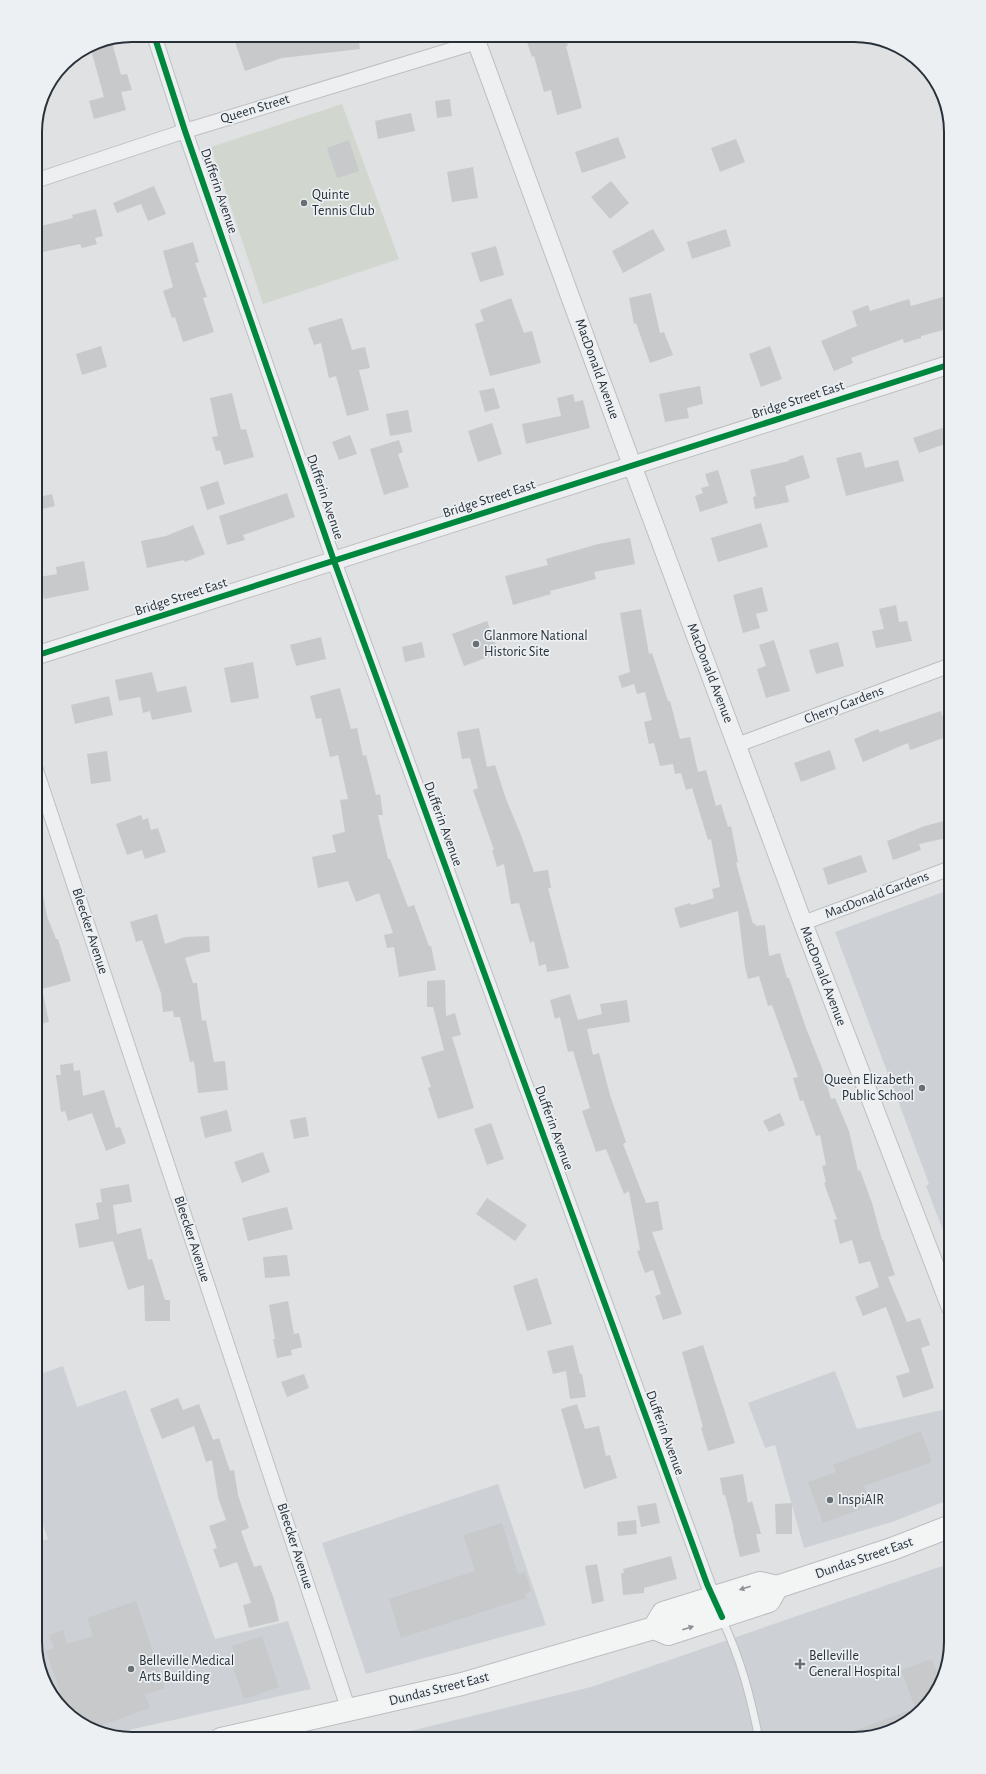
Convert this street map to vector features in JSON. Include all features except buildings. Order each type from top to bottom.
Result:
[{"type":"main road","name":"Dundas Street East","points":[[253,1732],[462,1684],[654,1628],[663,1613],[717,1607],[760,1583],[777,1587],[892,1549],[944,1529]]},
{"type":"street","name":"Dufferin Avenue","points":[[156,42],[185,131],[334,561],[717,1607]]},
{"type":"street","name":"Queen Street","points":[[42,179],[185,131],[467,42]]},
{"type":"street","name":"MacDonald Avenue","points":[[477,42],[632,465],[803,923],[944,1290]]},
{"type":"street","name":"Bridge Street East","points":[[42,654],[944,366]]},
{"type":"street","name":"Cherry Gardens","points":[[737,745],[944,668]]},
{"type":"street","name":"Bleecker Avenue","points":[[42,788],[349,1711]]},
{"type":"street","name":"MacDonald Gardens","points":[[803,923],[944,871]]},
{"type":"lane","points":[[717,1607],[734,1645],[749,1691],[758,1732]]},
{"type":"shaded area","name":"Quinte Tennis Club","points":[[342,104],[399,259],[263,304],[211,147]]},
{"type":"shaded area","name":"Queen Elizabeth Public School","points":[[944,892],[944,1233],[926,1186],[929,1184],[835,932]]},
{"type":"shaded area","points":[[63,1366],[77,1407],[126,1390],[215,1639],[288,1621],[311,1689],[123,1731],[103,1727],[87,1720],[68,1706],[54,1687],[49,1676],[42,1648],[42,1541],[48,1539],[42,1522],[42,1374]]},
{"type":"shaded area","points":[[835,1371],[857,1429],[944,1410],[944,1502],[892,1522],[804,1548],[775,1445],[765,1448],[748,1403]]},
{"type":"shaded area","points":[[498,1484],[546,1625],[366,1674],[322,1543]]},
{"type":"shaded area","name":"Belleville General Hospital","points":[[944,1565],[944,1648],[935,1682],[918,1706],[899,1720],[883,1727],[860,1732],[406,1732],[591,1687]]},
{"type":"cycle path","points":[[156,42],[185,131],[334,561],[707,1584],[722,1617]]},
{"type":"cycle path","points":[[42,654],[944,366]]},
{"type":"place","name":"Quinte Tennis Club","points":[[304,203]]},
{"type":"place","name":"Glanmore National Historic Site","points":[[476,644]]},
{"type":"place","name":"Queen Elizabeth Public School","points":[[922,1088]]},
{"type":"place","name":"InspiAIR","points":[[830,1500]]},
{"type":"place","name":"Belleville General Hospital","points":[[800,1664]]},
{"type":"place","name":"Belleville Medical Arts Building","points":[[131,1669]]}]
